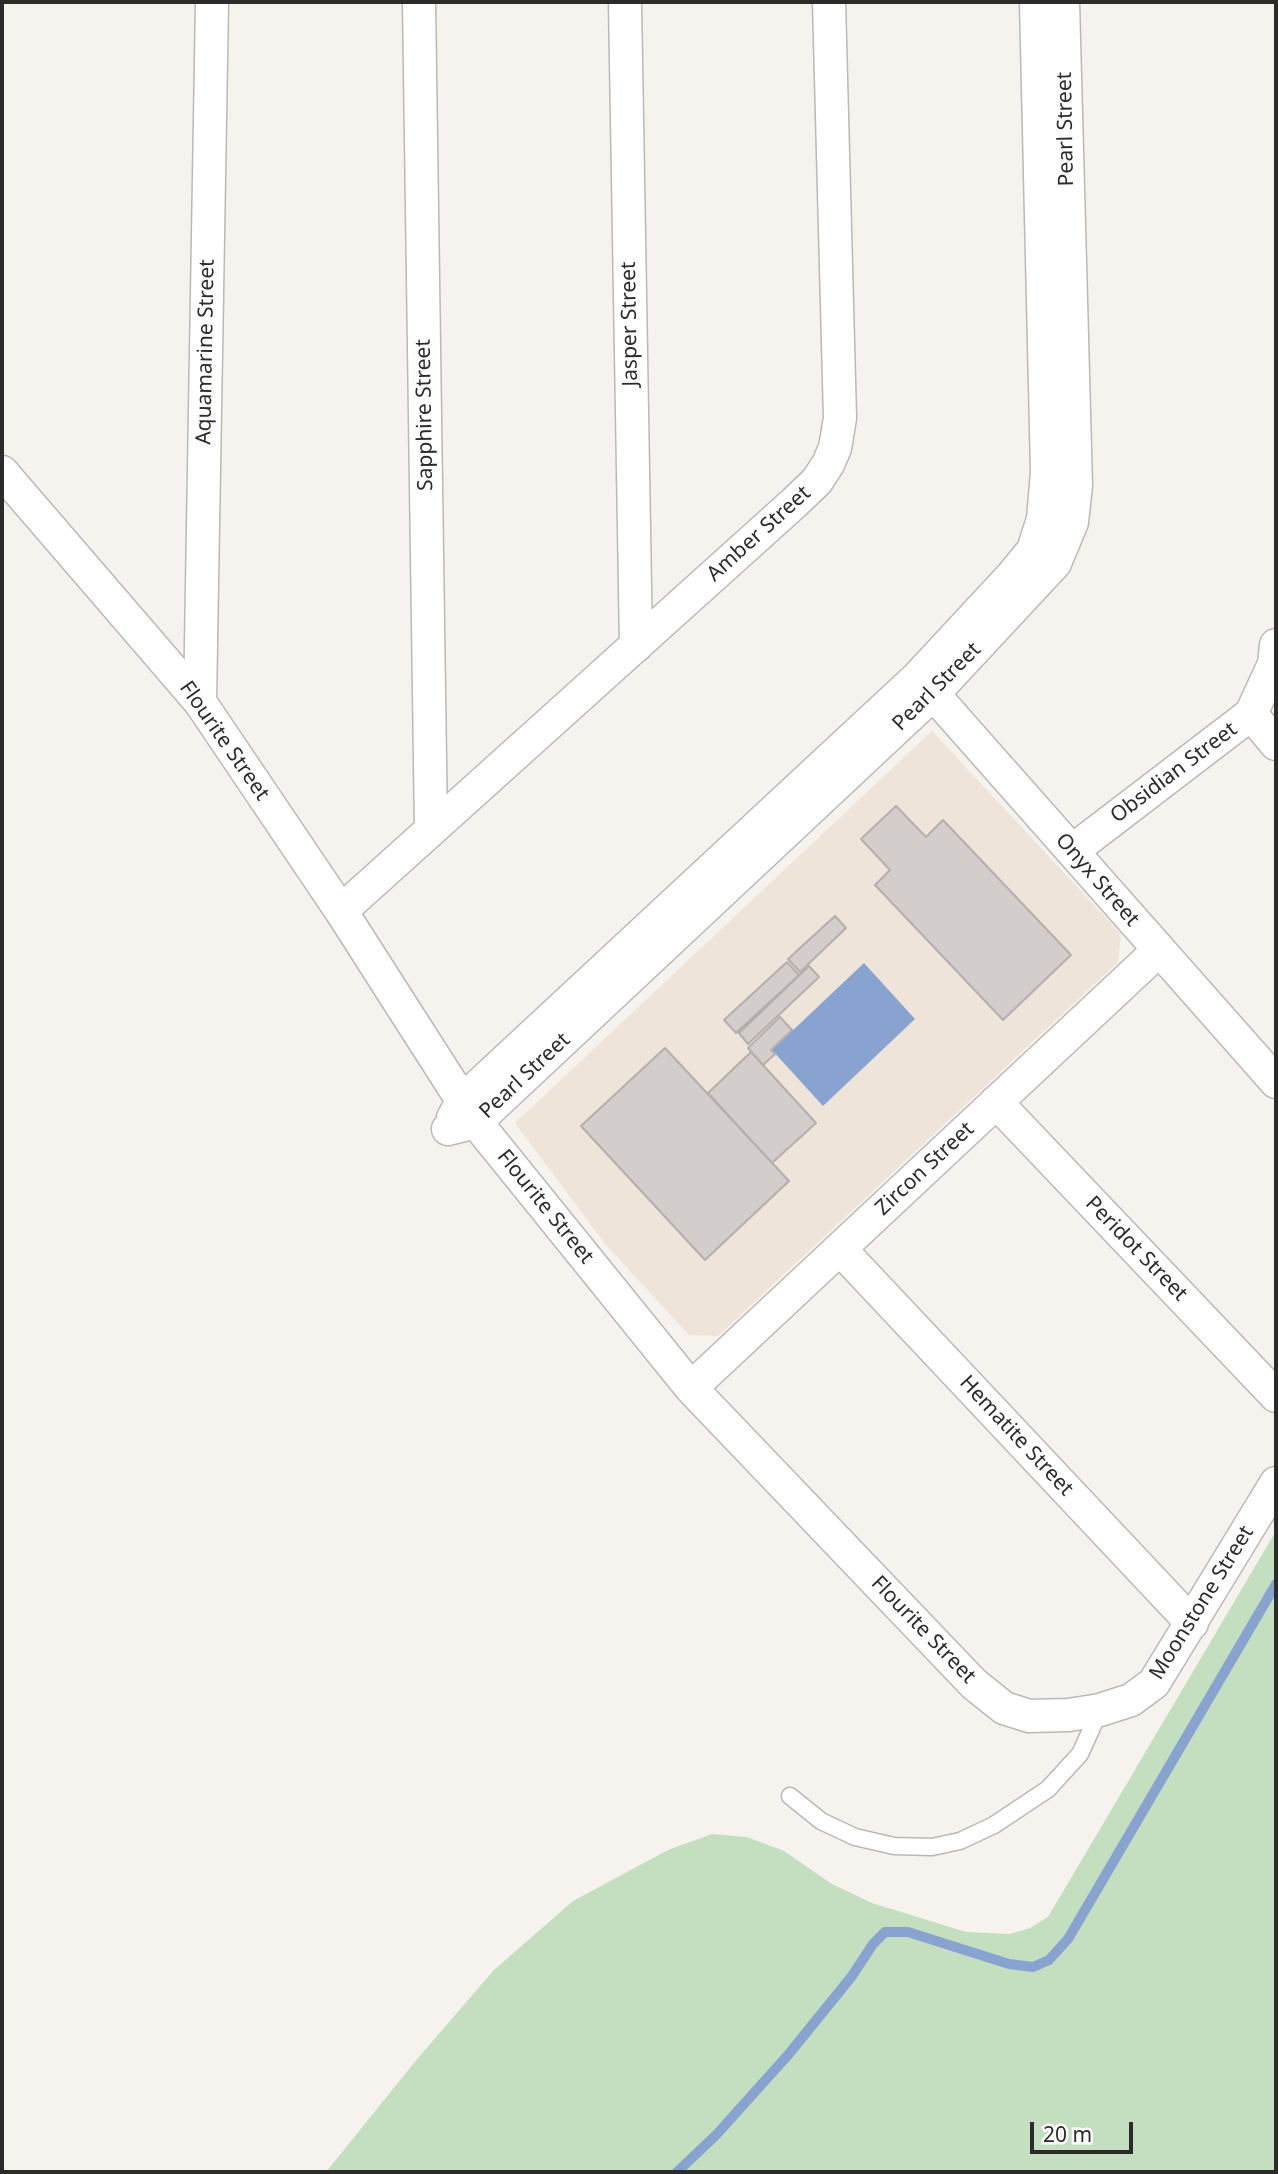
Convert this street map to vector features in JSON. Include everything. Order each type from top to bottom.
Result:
[{"type":"street","name":"Aquamarine Street","points":[[200,702],[212,2]]},
{"type":"street","name":"Sapphire Street","points":[[419,2],[432,829]]},
{"type":"street","name":"Jasper Street","points":[[625,2],[636,646]]},
{"type":"street","name":"Amber Street","points":[[341,911],[817,481],[828,464],[835,448],[840,418],[829,2]]},
{"type":"street","name":"Pearl Street","points":[[925,685],[1033,550],[1043,519],[1047,472],[1036,2]]},
{"type":"street","name":"Pearl Street","points":[[470,1111],[1055,563],[1072,522],[1076,486],[1063,2]]},
{"type":"street","name":"Flourite Street","points":[[2,472],[200,702],[341,911],[470,1111],[691,1388],[974,1684],[1004,1708],[1028,1716]]},
{"type":"street","name":"Obsidian Street","points":[[1072,851],[1251,714],[1274,664],[1276,645]]},
{"type":"street","name":"Onyx Street","points":[[925,685],[1276,1082]]},
{"type":"street","points":[[1251,714],[1276,744]]},
{"type":"street","name":"Zircon Street","points":[[691,1388],[1159,950]]},
{"type":"street","name":"Peridot Street","points":[[996,1102],[1276,1396]]},
{"type":"street","name":"Hematite Street","points":[[840,1249],[1192,1623]]},
{"type":"street","name":"Moonstone Street","points":[[1028,1716],[1069,1715],[1100,1710],[1131,1700],[1154,1683],[1276,1483]]},
{"type":"lane","points":[[790,1796],[821,1821],[855,1837],[894,1846],[932,1847],[960,1841],[994,1825],[1048,1789],[1080,1754],[1100,1710]]},
{"type":"shaded area","points":[[932,731],[1121,934],[1118,962],[718,1336],[689,1335],[606,1245],[515,1123]]},
{"type":"green space","points":[[1276,1531],[1276,2172],[326,2172],[418,2058],[494,1970],[573,1901],[668,1850],[712,1834],[747,1837],[784,1851],[832,1884],[872,1903],[966,1932],[1010,1934],[1030,1928],[1048,1917]]},
{"type":"water","points":[[864,963],[915,1019],[823,1106],[772,1050]]},
{"type":"building","points":[[896,806],[926,837],[943,820],[1071,955],[1003,1020],[875,885],[890,870],[861,839]]},
{"type":"building","points":[[835,916],[846,928],[800,972],[788,959]]},
{"type":"building","points":[[787,962],[799,975],[736,1033],[724,1020]]},
{"type":"building","points":[[809,966],[819,977],[748,1044],[739,1033]]},
{"type":"building","points":[[780,1017],[792,1030],[771,1050],[775,1054],[763,1065],[748,1048]]},
{"type":"building","points":[[665,1048],[789,1181],[705,1260],[581,1126]]},
{"type":"building","points":[[751,1052],[816,1123],[772,1163],[708,1093]]},
{"type":"waterway","points":[[677,2172],[717,2134],[788,2055],[885,1932],[908,1932],[1009,1964],[1033,1967],[1049,1960],[1068,1939],[1276,1584]]}]
